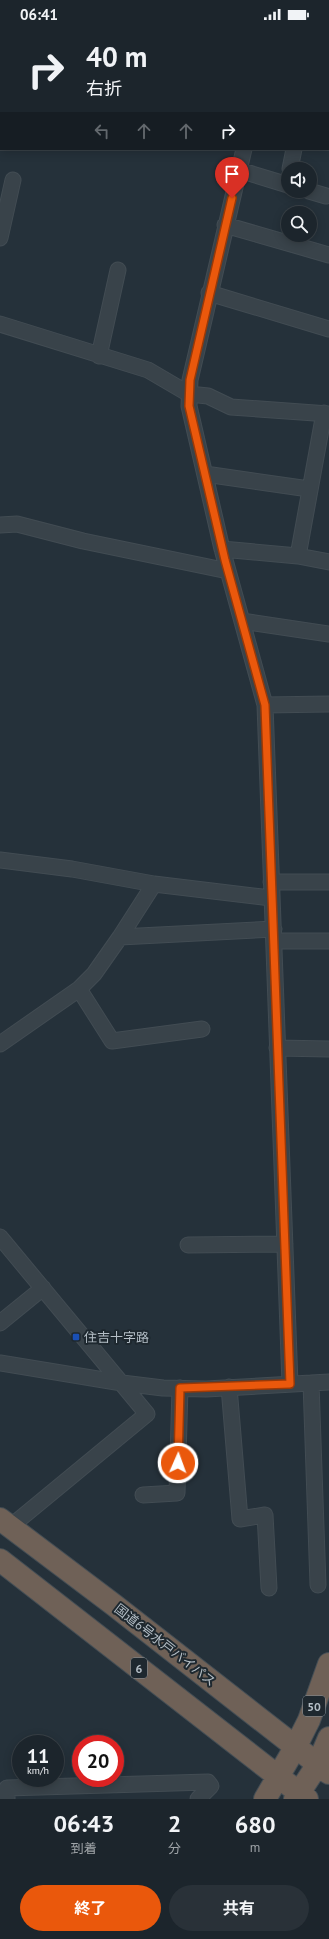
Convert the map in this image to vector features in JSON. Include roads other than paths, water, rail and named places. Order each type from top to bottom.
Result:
[{"type":"highway","name":"国道6号水戸バイパス","points":[[5,1523],[323,1768]]},
{"type":"highway","name":"6","points":[[0,1560],[279,1777],[300,1797]]},
{"type":"highway","name":"50","points":[[296,1746],[309,1720],[329,1664]]},
{"type":"highway","points":[[300,1797],[323,1768],[329,1738]]},
{"type":"highway","points":[[265,1799],[296,1746]]},
{"type":"street","points":[[244,150],[209,293],[190,380],[189,406],[222,549],[265,705],[290,1384]]},
{"type":"street","points":[[291,162],[294,150]]},
{"type":"street","points":[[239,170],[281,180]]},
{"type":"street","points":[[0,238],[13,180]]},
{"type":"street","points":[[317,193],[326,196]]},
{"type":"street","points":[[225,225],[329,255]]},
{"type":"street","points":[[99,356],[118,270]]},
{"type":"street","points":[[209,293],[329,329]]},
{"type":"street","points":[[0,324],[148,370],[189,394],[208,396],[231,407],[326,414],[309,489],[298,556]]},
{"type":"street","points":[[205,474],[309,489]]},
{"type":"street","points":[[0,525],[16,524],[83,541],[228,571]]},
{"type":"street","points":[[222,549],[298,556],[329,562]]},
{"type":"street","points":[[242,621],[329,634]]},
{"type":"street","points":[[265,705],[329,704]]},
{"type":"street","points":[[0,860],[72,869],[154,884],[271,898]]},
{"type":"street","points":[[271,882],[329,882]]},
{"type":"street","points":[[0,1044],[79,989],[94,974],[120,938],[154,884]]},
{"type":"street","points":[[120,938],[274,935],[329,941]]},
{"type":"street","points":[[79,989],[112,1041],[202,1030]]},
{"type":"street","points":[[277,1048],[329,1049]]},
{"type":"street","points":[[0,1237],[122,1383],[146,1414],[5,1523]]},
{"type":"street","points":[[188,1245],[285,1244]]},
{"type":"street","points":[[0,1323],[42,1288]]},
{"type":"street","points":[[0,1363],[122,1383],[163,1388],[229,1387],[329,1382]]},
{"type":"street","points":[[311,1383],[318,1586]]},
{"type":"street","points":[[229,1387],[240,1519],[265,1515],[269,1588]]},
{"type":"street","points":[[143,1495],[177,1493],[180,1388]]},
{"type":"street","points":[[7,1799],[6,1788],[208,1782],[211,1786],[198,1799]]},
{"type":"place","name":"住吉十字路","points":[[76,1337]]}]
